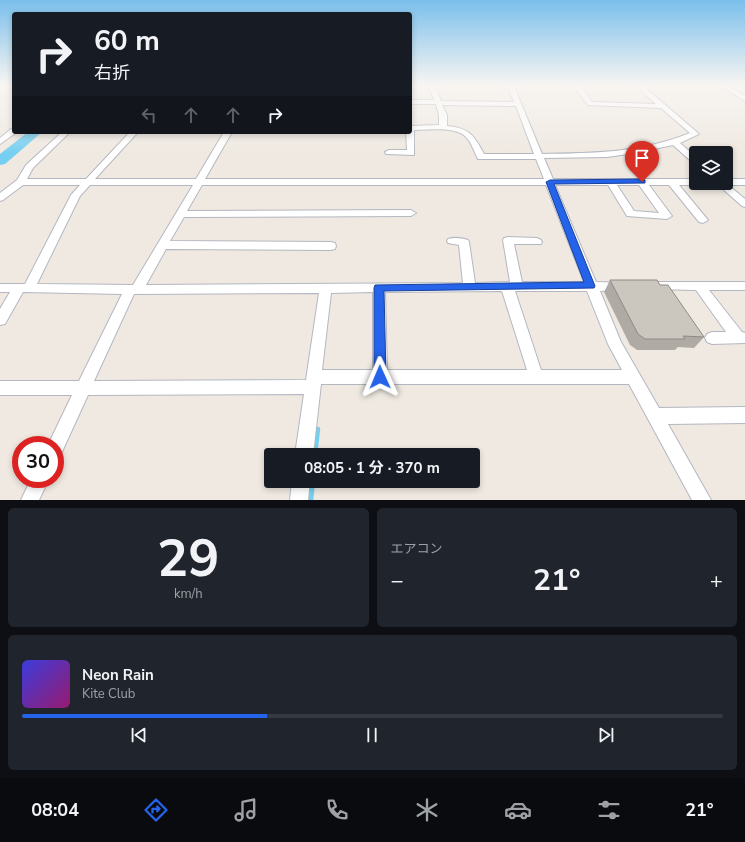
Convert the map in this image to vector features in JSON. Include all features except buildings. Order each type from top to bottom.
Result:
[{"type":"street","points":[[439,107],[443,115],[443,128]]},
{"type":"street","points":[[518,107],[550,182],[590,286],[615,344],[632,378],[702,500]]},
{"type":"street","points":[[412,128],[443,128],[464,131],[481,157],[607,155],[635,151],[675,142],[695,134],[672,116],[664,107]]},
{"type":"street","points":[[0,130],[12,130]]},
{"type":"street","points":[[0,142],[12,132]]},
{"type":"street","points":[[0,198],[21,182],[29,167],[64,134]]},
{"type":"street","points":[[0,320],[24,288],[76,195],[132,134]]},
{"type":"street","points":[[61,436],[133,290],[163,245],[227,134]]},
{"type":"street","points":[[389,152],[412,153],[410,134]]},
{"type":"street","points":[[675,142],[689,155]]},
{"type":"street","points":[[21,182],[689,182]]},
{"type":"street","points":[[611,182],[631,214],[667,216],[642,182]]},
{"type":"street","points":[[672,182],[702,220]]},
{"type":"street","points":[[733,182],[745,182]]},
{"type":"street","points":[[729,190],[745,204]]},
{"type":"street","points":[[181,214],[411,213]]},
{"type":"street","points":[[536,377],[512,287],[508,240],[537,242]]},
{"type":"street","points":[[452,241],[464,242],[469,287]]},
{"type":"street","points":[[163,245],[331,246]]},
{"type":"street","points":[[0,288],[133,290],[745,286]]},
{"type":"street","points":[[700,287],[741,338]]},
{"type":"street","points":[[305,448],[326,288]]},
{"type":"street","points":[[379,288],[380,377]]},
{"type":"street","points":[[712,338],[741,338]]},
{"type":"street","points":[[0,388],[314,382],[380,377],[632,378]]},
{"type":"street","points":[[654,416],[745,415]]},
{"type":"street","points":[[30,500],[36,488]]},
{"type":"street","points":[[299,500],[300,488]]},
{"type":"waterway","points":[[0,161],[34,134]]},
{"type":"waterway","points":[[316,448],[318,429]]},
{"type":"waterway","points":[[311,500],[312,488]]},
{"type":"route","points":[[380,377],[379,288],[590,286],[550,182],[642,182]]}]
